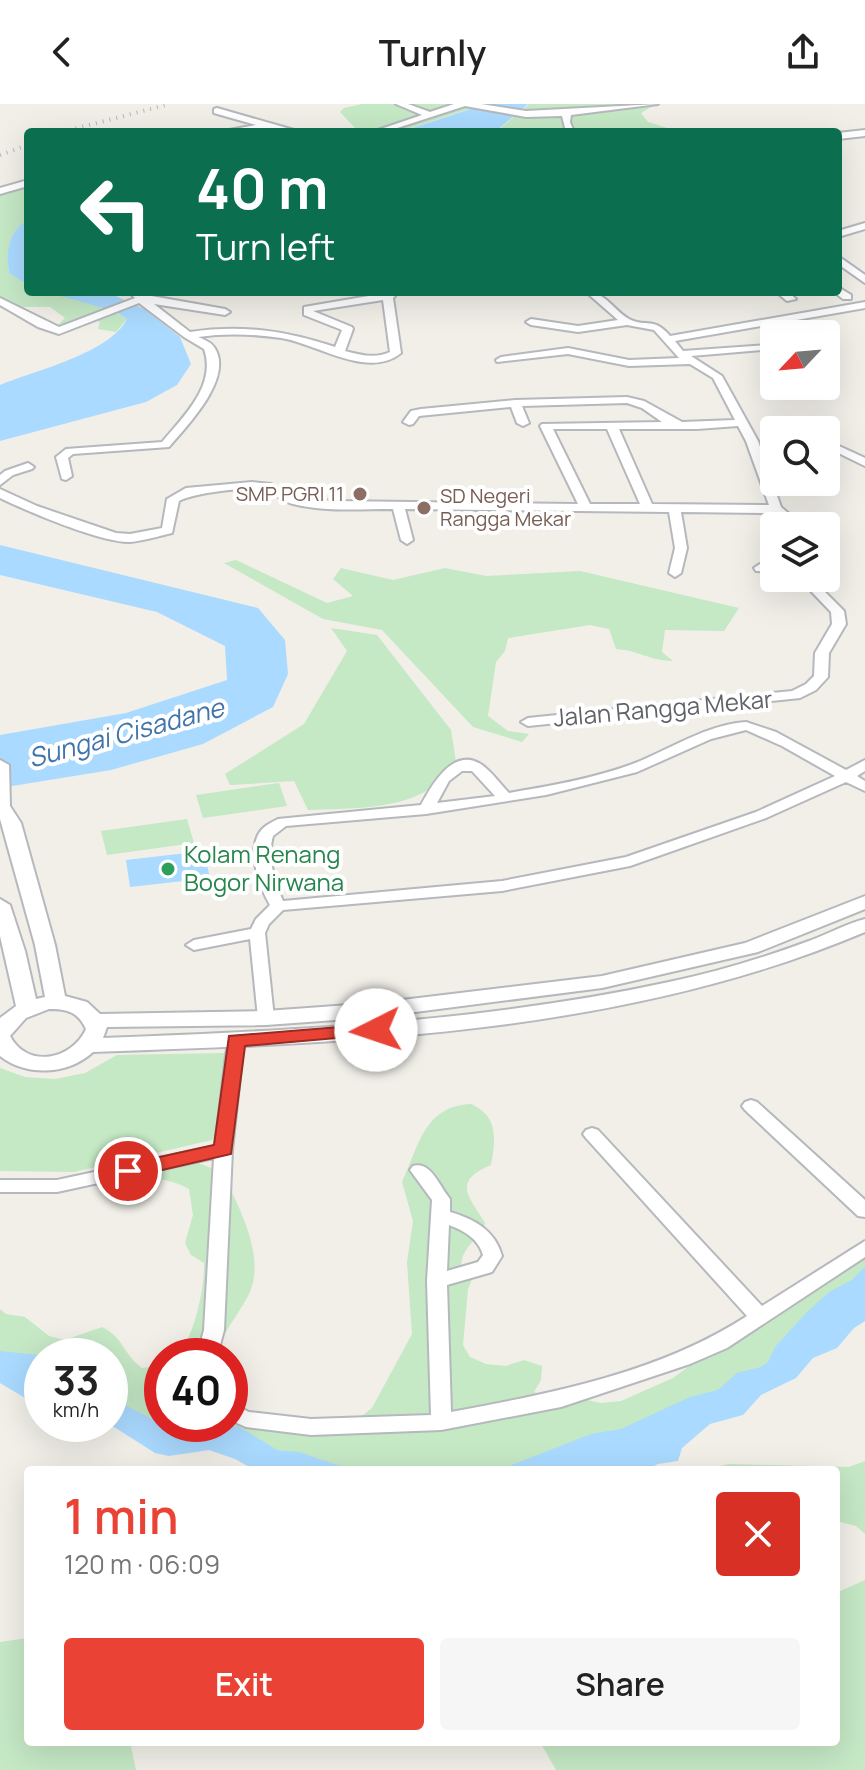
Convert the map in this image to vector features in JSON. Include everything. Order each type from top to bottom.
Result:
[{"type":"street","points":[[400,104],[431,115]]},
{"type":"street","points":[[389,128],[464,104],[526,114],[654,104]]},
{"type":"street","points":[[557,104],[567,113]]},
{"type":"street","points":[[217,111],[280,128]]},
{"type":"street","points":[[567,113],[568,128]]},
{"type":"street","points":[[251,128],[272,125]]},
{"type":"street","points":[[842,136],[865,133]]},
{"type":"street","points":[[0,191],[24,184]]},
{"type":"street","points":[[842,232],[865,226]]},
{"type":"street","points":[[843,268],[865,280]]},
{"type":"street","points":[[66,476],[62,457],[70,451],[165,445],[197,405],[211,381],[214,367],[209,347],[135,296]]},
{"type":"street","points":[[0,301],[53,331],[68,329],[135,296],[225,312]]},
{"type":"street","points":[[339,351],[348,329],[308,313],[308,309],[377,296]]},
{"type":"street","points":[[188,335],[211,331],[283,335],[368,360],[395,356],[388,296]]},
{"type":"street","points":[[596,296],[627,322]]},
{"type":"street","points":[[787,296],[791,299]]},
{"type":"street","points":[[669,339],[865,305]]},
{"type":"street","points":[[531,322],[578,329],[627,322],[649,323],[669,339],[680,354],[717,376],[752,441],[780,512]]},
{"type":"street","points":[[680,354],[760,347]]},
{"type":"street","points":[[501,360],[568,351],[629,363],[692,361]]},
{"type":"street","points":[[409,422],[416,412],[459,414],[515,403],[583,408],[637,400],[678,425]]},
{"type":"street","points":[[515,403],[523,423]]},
{"type":"street","points":[[586,508],[546,426],[740,423]]},
{"type":"street","points":[[612,427],[647,506]]},
{"type":"street","points":[[840,450],[865,462]]},
{"type":"street","points":[[0,481],[9,473],[28,467]]},
{"type":"street","points":[[0,493],[47,514],[114,536],[130,538],[168,530],[173,499],[186,492],[263,486],[302,503],[398,507],[776,509]]},
{"type":"street","points":[[398,507],[407,540]]},
{"type":"street","points":[[674,507],[681,548],[675,573]]},
{"type":"street","name":"Jalan Rangga Mekar","points":[[528,722],[769,699],[803,691],[821,677],[822,653],[839,624],[837,611],[818,592]]},
{"type":"street","points":[[278,906],[271,897],[263,850],[264,837],[270,829],[283,822],[426,810],[506,799],[634,768],[746,726],[865,787]]},
{"type":"street","points":[[266,1018],[257,933],[262,922],[278,906],[502,886],[630,861],[761,815],[846,777],[865,764]]},
{"type":"street","points":[[0,765],[2,805],[12,823],[45,945],[56,1002]]},
{"type":"street","points":[[426,810],[445,776],[459,766],[476,767],[506,799]]},
{"type":"street","points":[[95,1021],[266,1018],[453,1003],[602,982],[751,948],[865,902]]},
{"type":"street","points":[[0,905],[15,951],[27,1007]]},
{"type":"street","points":[[90,1045],[97,1029],[95,1021],[80,1008],[56,1002],[27,1007],[13,1015],[3,1025],[0,1036],[2,1047],[12,1056],[44,1064],[70,1058],[90,1045],[236,1040],[404,1027],[612,1002],[780,960],[865,925]]},
{"type":"street","points":[[194,945],[257,933]]},
{"type":"street","points":[[602,982],[612,1002]]},
{"type":"street","points":[[212,1338],[223,1150],[236,1040]]},
{"type":"street","points":[[751,1106],[865,1211]]},
{"type":"street","points":[[592,1134],[761,1318]]},
{"type":"street","points":[[0,1186],[57,1186],[223,1150]]},
{"type":"street","points":[[419,1170],[438,1191],[442,1216],[437,1281],[441,1422]]},
{"type":"street","points":[[437,1281],[485,1267],[493,1256],[492,1248],[476,1231],[462,1222],[442,1216]]},
{"type":"street","points":[[248,1419],[311,1427],[441,1422],[561,1399],[654,1369],[720,1343],[865,1248]]},
{"type":"green space","points":[[362,104],[485,104],[410,128],[355,128],[340,112]]},
{"type":"green space","points":[[529,104],[656,104],[641,113],[648,122],[667,128],[501,128]]},
{"type":"green space","points":[[24,184],[24,222],[11,243],[8,258],[9,273],[24,282],[24,296],[62,296],[104,308],[127,319],[116,332],[98,329],[100,322],[95,320],[58,325],[65,318],[50,307],[17,307],[0,299],[0,191]]},
{"type":"green space","points":[[236,560],[327,603],[353,596],[333,579],[341,568],[393,580],[445,568],[486,576],[580,571],[739,608],[724,631],[665,630],[662,652],[673,661],[616,649],[609,629],[590,625],[508,638],[505,651],[496,662],[488,716],[508,731],[529,734],[522,742],[473,727],[382,630],[323,619],[224,563]]},
{"type":"green space","points":[[331,628],[377,635],[451,730],[456,762],[435,785],[422,793],[391,804],[308,810],[294,781],[230,785],[225,774],[304,724],[347,651]]},
{"type":"green space","points":[[279,783],[287,806],[203,818],[196,795]]},
{"type":"green space","points":[[187,819],[194,843],[107,855],[101,831]]},
{"type":"green space","points":[[225,1053],[226,1071],[217,1135],[212,1140],[74,1172],[0,1171],[0,1068],[25,1077],[55,1079],[85,1073],[117,1055]]},
{"type":"green space","points":[[471,1104],[491,1121],[494,1137],[491,1165],[467,1183],[469,1197],[485,1223],[462,1260],[461,1268],[473,1277],[468,1289],[463,1345],[470,1357],[486,1364],[506,1366],[524,1360],[542,1366],[541,1380],[534,1392],[544,1396],[563,1394],[600,1403],[621,1401],[673,1378],[743,1327],[832,1273],[848,1249],[865,1240],[865,1287],[764,1380],[525,1466],[304,1466],[206,1442],[248,1442],[248,1410],[268,1417],[338,1424],[358,1419],[372,1408],[412,1334],[407,1262],[413,1221],[402,1182],[425,1130],[443,1112],[455,1106]]},
{"type":"green space","points":[[180,1161],[198,1163],[222,1172],[243,1216],[255,1266],[248,1296],[223,1338],[188,1338],[203,1285],[204,1263],[191,1255],[185,1243],[193,1215],[189,1189],[143,1174]]},
{"type":"green space","points":[[0,1309],[6,1314],[25,1317],[49,1336],[57,1338],[24,1338],[24,1365],[0,1354]]},
{"type":"green space","points":[[102,1327],[117,1338],[71,1338]]},
{"type":"green space","points":[[128,1353],[142,1368],[144,1420],[128,1413]]},
{"type":"green space","points":[[865,1461],[865,1534],[856,1526],[840,1522],[840,1467]]},
{"type":"green space","points":[[729,1464],[809,1466],[721,1466]]},
{"type":"green space","points":[[865,1580],[865,1770],[556,1770],[542,1746],[840,1746],[840,1591]]},
{"type":"green space","points":[[24,1639],[24,1746],[131,1746],[136,1770],[0,1770],[0,1642]]},
{"type":"water","points":[[486,104],[528,104],[500,128],[412,128]]},
{"type":"water","points":[[24,222],[24,282],[9,273],[8,257],[12,236]]},
{"type":"water","points":[[61,296],[116,296],[144,309],[180,337],[191,364],[177,385],[146,402],[0,441],[0,385],[51,367],[105,342],[127,319],[114,311]]},
{"type":"water","name":"Sungai Cisadane","points":[[0,545],[258,608],[285,640],[288,674],[273,707],[203,744],[111,770],[0,788],[0,735],[126,713],[227,680],[225,646],[157,612],[0,575]]},
{"type":"water","name":"Kolam Renang Bogor Nirwana","points":[[204,851],[210,878],[130,887],[126,860]]},
{"type":"water","points":[[865,1266],[865,1321],[854,1328],[837,1348],[813,1358],[796,1378],[761,1395],[743,1415],[710,1424],[682,1448],[678,1461],[654,1466],[509,1466],[591,1434],[621,1429],[690,1397],[718,1390],[737,1373],[761,1367],[805,1314],[829,1292],[852,1280]]},
{"type":"water","points":[[0,1351],[24,1353],[24,1397],[0,1383]]},
{"type":"water","points":[[128,1407],[144,1415],[144,1442],[248,1442],[248,1432],[277,1450],[299,1452],[340,1466],[248,1466],[209,1450],[169,1456],[155,1453],[128,1436]]},
{"type":"railway","points":[[77,128],[170,104]]},
{"type":"railway","points":[[0,155],[24,146]]},
{"type":"place","name":"SMP PGRI 11","points":[[360,494]]},
{"type":"place","name":"SD Negeri Rangga Mekar","points":[[424,508]]},
{"type":"place","name":"Kolam Renang Bogor Nirwana","points":[[168,869]]},
{"type":"route","points":[[128,1171],[223,1150],[236,1040],[376,1030]]}]
